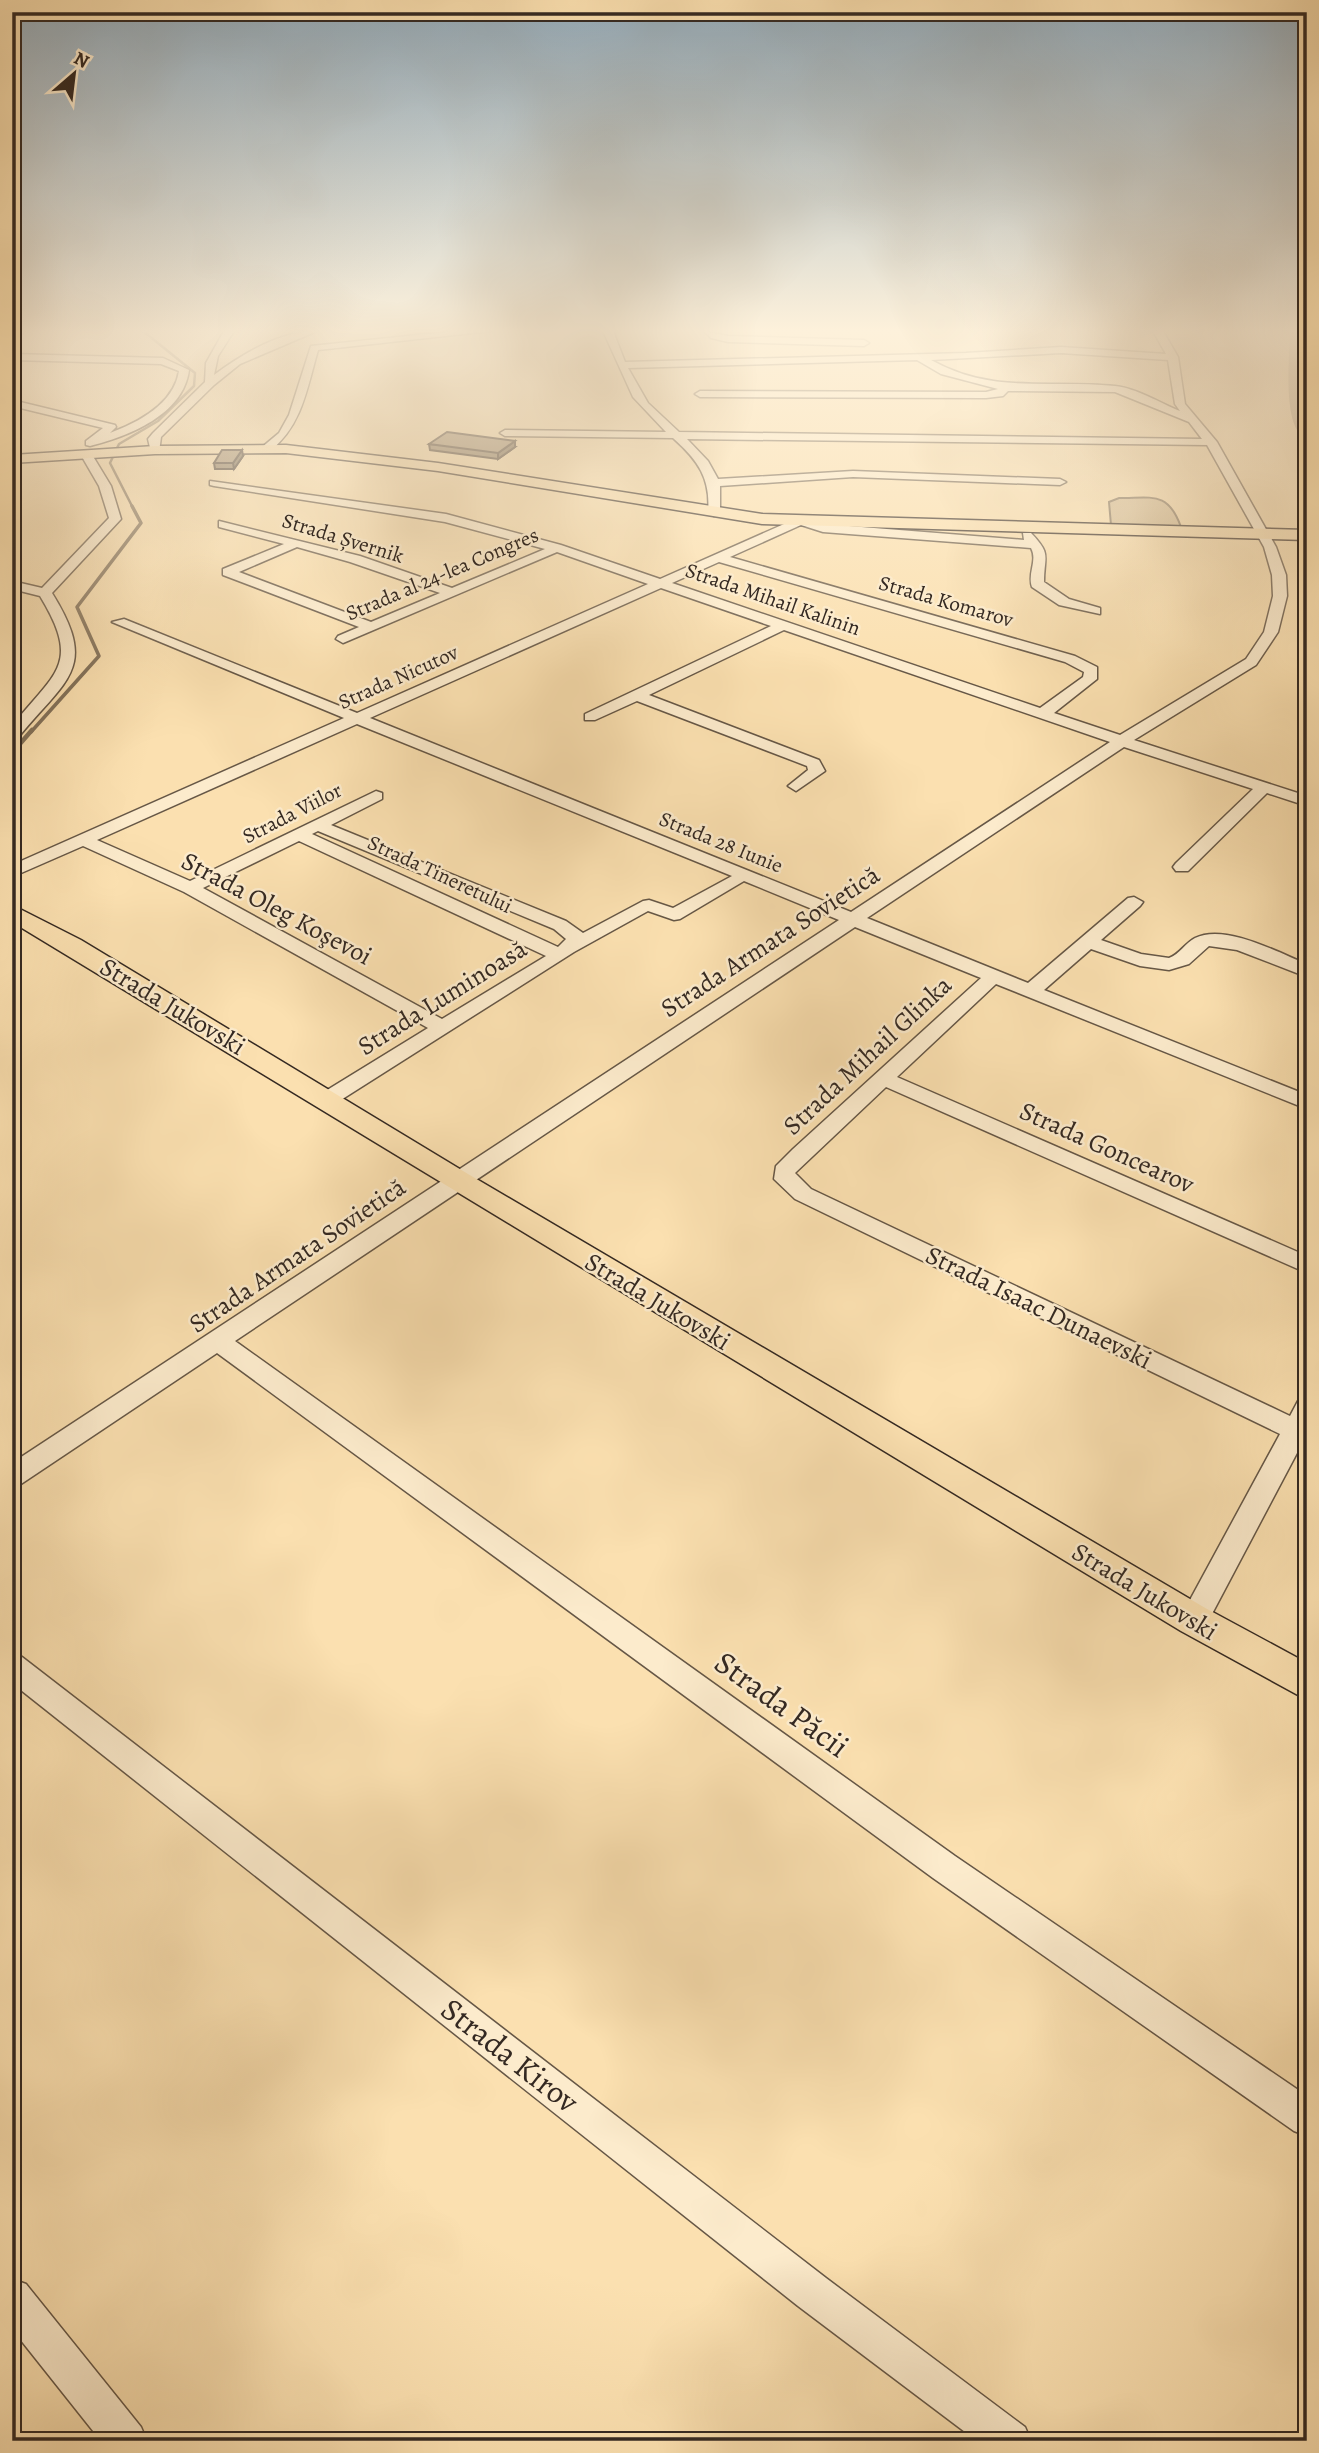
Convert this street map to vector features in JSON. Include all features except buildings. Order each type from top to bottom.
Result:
[{"type":"main road","points":[[12,459],[68,456],[90,451],[267,448],[415,463],[715,512],[800,521],[1307,535]]},
{"type":"main road","name":"Strada Jukovski","points":[[12,912],[126,977],[458,1181],[1194,1620],[1307,1683]]},
{"type":"street","points":[[90,451],[96,445]]},
{"type":"street","points":[[90,451],[100,445]]},
{"type":"street","points":[[151,450],[152,445]]},
{"type":"street","points":[[267,448],[270,445]]},
{"type":"street","points":[[687,445],[706,463],[715,483],[715,512]]},
{"type":"street","name":"Strada Armata Sovietică","points":[[12,1477],[1122,741],[1251,662],[1265,646],[1276,616],[1280,585],[1270,547],[1213,445]]},
{"type":"street","points":[[45,593],[115,519],[114,509],[90,451]]},
{"type":"street","points":[[715,483],[843,474],[1060,482]]},
{"type":"street","name":"Strada Mihail Kalinin","points":[[214,483],[435,516],[557,548],[1122,741],[1307,801]]},
{"type":"street","points":[[800,521],[823,528],[1037,545]]},
{"type":"street","name":"Strada Nicutov","points":[[12,872],[800,521]]},
{"type":"street","name":"Strada Șvernik","points":[[223,524],[297,543],[451,592]]},
{"type":"street","points":[[1020,528],[1037,545],[1042,559],[1037,584],[1064,602],[1095,611]]},
{"type":"street","points":[[297,543],[228,572],[372,626]]},
{"type":"street","name":"Strada al 24-lea Congres","points":[[343,639],[557,548]]},
{"type":"street","name":"Strada Komarov","points":[[720,558],[1070,659],[1092,670],[1094,673],[1090,679],[1042,714]]},
{"type":"street","points":[[12,585],[45,593],[70,635],[71,655],[65,676],[12,736]]},
{"type":"street","name":"Strada 28 Iunie","points":[[119,622],[1307,1103]]},
{"type":"street","points":[[590,717],[784,625]]},
{"type":"street","points":[[638,696],[813,763],[817,771],[796,786]]},
{"type":"street","points":[[1182,867],[1264,787]]},
{"type":"street","name":"Strada Viilor","points":[[190,888],[376,796]]},
{"type":"street","name":"Strada Tineretului","points":[[319,826],[568,944]]},
{"type":"street","name":"Strada Tineretului","points":[[301,835],[568,944]]},
{"type":"street","name":"Strada Oleg Koşevoi","points":[[83,840],[190,888],[443,1028]]},
{"type":"street","name":"Strada Luminoasă","points":[[326,1100],[443,1028],[568,944],[649,905],[674,915],[735,881]]},
{"type":"street","points":[[1031,991],[1134,902]]},
{"type":"street","points":[[1089,942],[1158,964],[1172,964],[1182,961],[1197,945],[1209,940],[1224,941],[1307,971]]},
{"type":"street","name":"Strada Mihail Glinka","points":[[785,1179],[784,1171],[789,1166],[994,976]]},
{"type":"street","name":"Strada Goncearov","points":[[884,1079],[1307,1265]]},
{"type":"street","name":"Strada Isaac Dunaevski","points":[[785,1179],[803,1194],[1301,1419],[1194,1620]]},
{"type":"street","name":"Strada Păcii","points":[[219,1342],[944,1867],[1307,2118]]},
{"type":"street","name":"Strada Kirov","points":[[12,1666],[812,2292],[1011,2441]]},
{"type":"street","points":[[12,2298],[127,2441]]},
{"type":"shaded area","points":[[1119,498],[1150,498],[1165,502],[1171,507],[1181,527],[1111,525],[1109,502]]},
{"type":"waterway","points":[[118,445],[110,463],[133,508]]},
{"type":"waterway","points":[[31,732],[99,656],[77,607],[141,523],[132,506]]},
{"type":"waterway","points":[[12,753],[32,730]]}]
